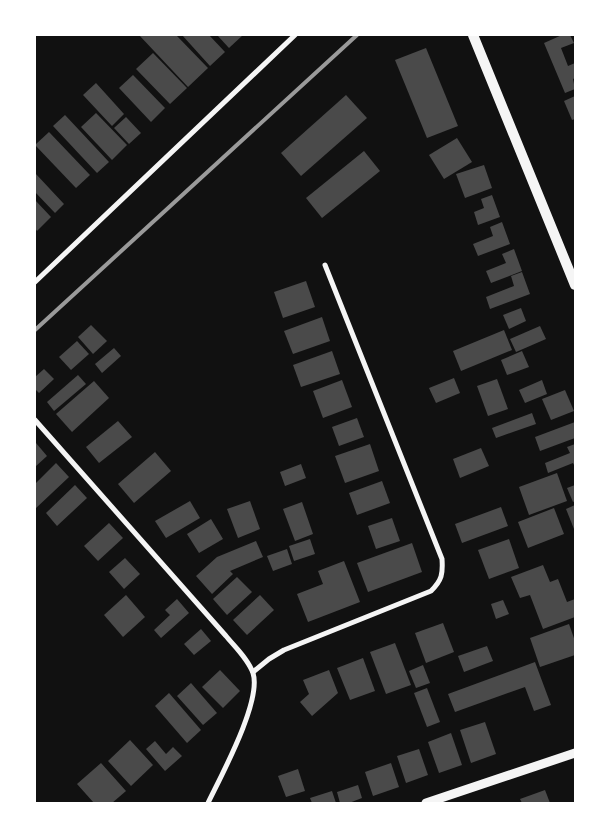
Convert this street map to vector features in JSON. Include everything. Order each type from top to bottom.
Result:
[{"type":"main road","points":[[473,35],[575,285]]},
{"type":"street","points":[[35,282],[295,35]]},
{"type":"street","points":[[253,672],[269,658],[284,650],[430,591],[438,584],[443,572],[442,559],[325,265]]},
{"type":"street","points":[[35,420],[226,636],[253,672],[253,695],[248,716],[208,803]]},
{"type":"street","points":[[426,803],[575,753]]},
{"type":"building","points":[[139,35],[176,35],[208,68],[188,87]]},
{"type":"building","points":[[182,35],[209,35],[225,52],[210,66]]},
{"type":"building","points":[[217,35],[243,35],[229,48]]},
{"type":"building","points":[[562,35],[570,35],[574,43],[561,48],[568,66],[575,63],[575,78],[573,79],[575,89],[565,93],[544,43]]},
{"type":"building","points":[[426,48],[458,126],[427,138],[395,60]]},
{"type":"building","points":[[153,53],[187,88],[170,104],[136,69]]},
{"type":"building","points":[[133,75],[165,108],[151,122],[119,88]]},
{"type":"building","points":[[96,83],[124,114],[112,126],[83,95]]},
{"type":"building","points":[[346,95],[367,118],[301,176],[281,153]]},
{"type":"building","points":[[575,96],[575,119],[572,120],[564,101]]},
{"type":"building","points":[[96,113],[127,145],[112,160],[81,127]]},
{"type":"building","points":[[65,115],[109,162],[97,173],[53,126]]},
{"type":"building","points":[[126,117],[141,133],[129,144],[114,128]]},
{"type":"building","points":[[49,132],[90,175],[76,188],[35,145]]},
{"type":"building","points":[[457,138],[472,162],[444,179],[429,155]]},
{"type":"building","points":[[364,151],[380,171],[322,218],[306,198]]},
{"type":"building","points":[[484,165],[492,188],[465,198],[456,174]]},
{"type":"building","points":[[35,173],[64,204],[55,213],[35,192]]},
{"type":"building","points":[[492,195],[500,217],[478,225],[474,212],[484,208],[481,199]]},
{"type":"building","points":[[35,200],[51,217],[37,231],[35,228]]},
{"type":"building","points":[[502,222],[510,244],[478,256],[473,244],[493,236],[490,227]]},
{"type":"building","points":[[514,249],[522,271],[491,283],[486,271],[506,263],[502,254]]},
{"type":"building","points":[[522,272],[530,294],[490,309],[486,297],[514,286],[511,276]]},
{"type":"building","points":[[306,281],[315,307],[283,318],[274,292]]},
{"type":"building","points":[[521,308],[526,321],[509,329],[503,315]]},
{"type":"building","points":[[322,317],[330,341],[293,354],[284,331]]},
{"type":"building","points":[[91,325],[107,341],[93,354],[78,337]]},
{"type":"building","points":[[540,326],[546,339],[516,352],[510,339]]},
{"type":"building","points":[[504,330],[512,350],[461,371],[453,351]]},
{"type":"building","points":[[77,341],[89,354],[71,370],[59,357]]},
{"type":"building","points":[[114,348],[121,356],[102,373],[95,364]]},
{"type":"building","points":[[332,351],[340,374],[301,387],[293,365]]},
{"type":"building","points":[[522,351],[529,367],[507,375],[501,360]]},
{"type":"building","points":[[44,369],[54,379],[39,393],[35,389],[35,377]]},
{"type":"building","points":[[78,375],[86,384],[54,411],[47,402]]},
{"type":"building","points":[[454,378],[460,393],[436,403],[429,388]]},
{"type":"building","points":[[497,379],[508,409],[488,416],[477,386]]},
{"type":"building","points":[[342,380],[352,407],[323,418],[313,391]]},
{"type":"building","points":[[542,380],[547,394],[525,403],[519,390]]},
{"type":"building","points":[[94,381],[109,398],[72,432],[56,414]]},
{"type":"building","points":[[565,390],[574,411],[551,420],[542,399]]},
{"type":"building","points":[[532,413],[536,424],[496,438],[492,428]]},
{"type":"building","points":[[357,418],[364,437],[339,446],[332,427]]},
{"type":"building","points":[[118,421],[132,437],[99,463],[86,447]]},
{"type":"building","points":[[575,422],[575,438],[540,451],[535,437]]},
{"type":"building","points":[[35,444],[47,456],[35,467]]},
{"type":"building","points":[[370,444],[379,471],[345,483],[335,456]]},
{"type":"building","points":[[575,444],[575,467],[573,463],[548,473],[545,463],[570,453],[567,447]]},
{"type":"building","points":[[481,448],[489,466],[460,478],[453,459]]},
{"type":"building","points":[[155,452],[171,471],[134,503],[118,484]]},
{"type":"building","points":[[56,463],[69,477],[35,509],[35,484]]},
{"type":"building","points":[[301,464],[306,478],[285,486],[280,472]]},
{"type":"building","points":[[557,473],[567,501],[529,515],[519,487]]},
{"type":"building","points":[[382,481],[390,503],[357,515],[349,493]]},
{"type":"building","points":[[75,485],[87,498],[57,526],[46,513]]},
{"type":"building","points":[[575,485],[575,501],[573,502],[567,488]]},
{"type":"building","points":[[190,501],[200,518],[166,538],[155,521]]},
{"type":"building","points":[[250,501],[260,529],[238,538],[227,509]]},
{"type":"building","points":[[302,502],[313,534],[295,541],[283,509]]},
{"type":"building","points":[[575,505],[575,529],[574,529],[566,509]]},
{"type":"building","points":[[501,507],[508,526],[462,543],[455,524]]},
{"type":"building","points":[[554,508],[564,534],[528,548],[518,522]]},
{"type":"building","points":[[392,518],[400,541],[376,549],[368,526]]},
{"type":"building","points":[[211,519],[223,539],[199,553],[187,534]]},
{"type":"building","points":[[109,523],[123,538],[98,561],[84,546]]},
{"type":"building","points":[[310,539],[315,554],[294,561],[289,546]]},
{"type":"building","points":[[509,539],[519,568],[489,579],[478,550]]},
{"type":"building","points":[[256,541],[263,557],[230,571],[233,574],[212,594],[196,576],[217,557]]},
{"type":"building","points":[[412,543],[422,572],[368,592],[357,563]]},
{"type":"building","points":[[287,549],[292,564],[273,571],[267,556]]},
{"type":"building","points":[[125,558],[140,574],[124,589],[109,572]]},
{"type":"building","points":[[344,561],[360,602],[308,622],[297,594],[323,584],[318,571]]},
{"type":"building","points":[[543,565],[550,582],[558,579],[567,602],[575,599],[575,617],[543,629],[530,595],[520,598],[511,577]]},
{"type":"building","points":[[237,577],[252,592],[227,615],[213,599]]},
{"type":"building","points":[[126,595],[145,617],[123,637],[104,615]]},
{"type":"building","points":[[260,595],[274,610],[247,635],[233,620]]},
{"type":"building","points":[[177,599],[189,613],[161,638],[154,630],[170,615],[165,610]]},
{"type":"building","points":[[503,600],[509,614],[496,619],[491,604]]},
{"type":"building","points":[[443,623],[454,652],[426,663],[415,633]]},
{"type":"building","points":[[569,624],[575,641],[575,655],[540,667],[530,638]]},
{"type":"building","points":[[201,629],[211,641],[194,655],[184,644]]},
{"type":"building","points":[[395,643],[411,685],[386,694],[370,652]]},
{"type":"building","points":[[487,646],[493,661],[464,672],[458,656]]},
{"type":"building","points":[[363,658],[375,691],[350,700],[337,668]]},
{"type":"building","points":[[535,662],[551,705],[534,711],[525,687],[455,712],[448,694]]},
{"type":"building","points":[[423,665],[430,683],[416,688],[409,671]]},
{"type":"building","points":[[220,670],[240,691],[223,708],[202,687]]},
{"type":"building","points":[[329,670],[338,693],[312,716],[300,702],[309,694],[303,680]]},
{"type":"building","points":[[191,683],[217,713],[203,725],[177,696]]},
{"type":"building","points":[[427,688],[440,722],[427,727],[414,693]]},
{"type":"building","points":[[169,693],[201,730],[187,743],[155,706]]},
{"type":"building","points":[[485,722],[496,754],[471,763],[460,730]]},
{"type":"building","points":[[451,733],[462,765],[439,773],[428,742]]},
{"type":"building","points":[[130,740],[153,765],[131,786],[108,761]]},
{"type":"building","points":[[155,741],[166,754],[173,747],[182,756],[165,771],[146,749]]},
{"type":"building","points":[[419,749],[428,775],[406,783],[397,756]]},
{"type":"building","points":[[101,763],[126,791],[112,803],[94,803],[77,784]]},
{"type":"building","points":[[391,763],[399,787],[373,796],[365,772]]},
{"type":"building","points":[[298,769],[305,791],[286,797],[278,776]]},
{"type":"building","points":[[358,785],[362,798],[349,803],[340,803],[337,792]]},
{"type":"building","points":[[545,790],[550,803],[522,803],[520,799]]},
{"type":"building","points":[[332,791],[336,803],[312,803],[310,798]]},
{"type":"railway","points":[[35,330],[357,35]]}]
